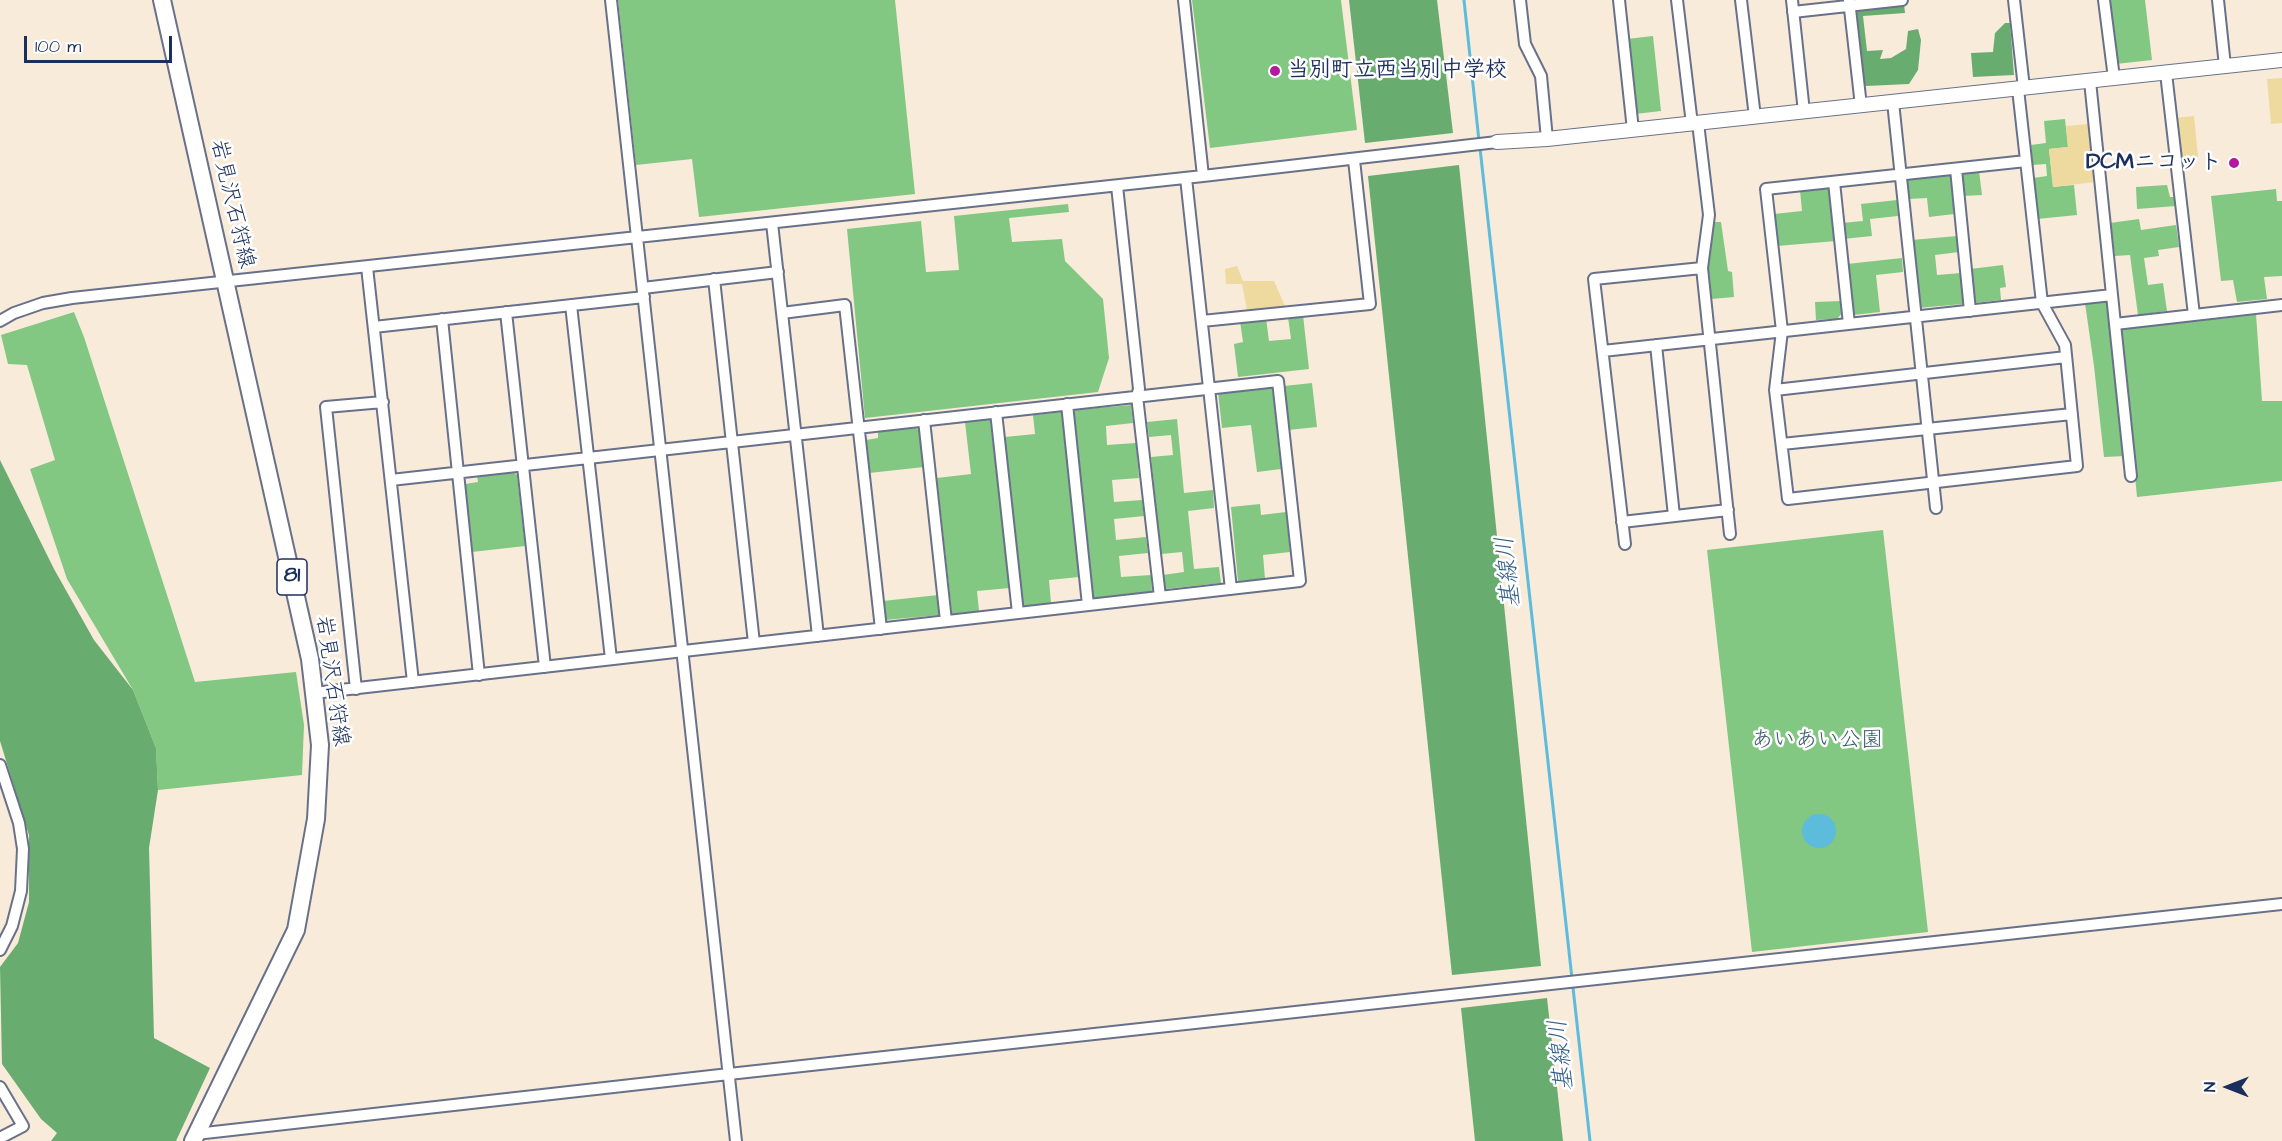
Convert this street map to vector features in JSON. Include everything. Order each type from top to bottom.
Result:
[{"type":"main road","name":"岩見沢石狩線","points":[[162,0],[310,659],[320,745],[316,819],[296,930],[195,1138]]},
{"type":"street","points":[[611,0],[736,1141]]},
{"type":"street","points":[[1184,0],[1203,176]]},
{"type":"street","points":[[1520,0],[1525,44],[1541,76],[1547,139]]},
{"type":"street","points":[[1619,0],[1633,130]]},
{"type":"street","points":[[1677,0],[1709,215],[1702,268],[1730,534]]},
{"type":"street","points":[[1741,0],[1755,117]]},
{"type":"street","points":[[1792,0],[1804,112]]},
{"type":"street","points":[[1793,12],[1849,3],[1902,0]]},
{"type":"street","points":[[2014,0],[2026,162],[2042,303],[2065,345],[2077,466],[1788,499],[1775,390],[1782,331],[1766,189],[2026,162]]},
{"type":"street","points":[[2104,0],[2114,78]]},
{"type":"street","points":[[2218,0],[2224,66]]},
{"type":"street","points":[[1849,3],[1861,106]]},
{"type":"street","points":[[0,321],[14,313],[43,303],[72,298],[1117,186],[1497,142],[1695,124],[2282,60]]},
{"type":"street","points":[[2166,73],[2194,315]]},
{"type":"street","points":[[2090,81],[2131,476]]},
{"type":"street","points":[[1893,102],[1936,508]]},
{"type":"street","points":[[1202,321],[1370,304],[1354,160]]},
{"type":"street","points":[[1956,169],[1970,311]]},
{"type":"street","points":[[1186,178],[1231,589]]},
{"type":"street","points":[[1834,182],[1849,324]]},
{"type":"street","points":[[1117,186],[1139,389],[1137,396],[1160,597]]},
{"type":"street","points":[[772,223],[818,636]]},
{"type":"street","points":[[367,267],[414,682]]},
{"type":"street","points":[[1624,544],[1594,279],[1702,268]]},
{"type":"street","points":[[374,327],[571,305],[714,279],[778,272]]},
{"type":"street","points":[[714,279],[754,643]]},
{"type":"street","points":[[1603,351],[2112,295]]},
{"type":"street","points":[[571,305],[611,659]]},
{"type":"street","points":[[782,313],[845,305],[881,628]]},
{"type":"street","points":[[2115,324],[2282,305]]},
{"type":"street","points":[[506,312],[545,667]]},
{"type":"street","points":[[0,313],[14,313]]},
{"type":"street","points":[[442,319],[479,675]]},
{"type":"street","points":[[1656,345],[1674,516]]},
{"type":"street","points":[[1775,390],[2066,357]]},
{"type":"street","points":[[314,693],[1300,581],[1278,381],[391,480]]},
{"type":"street","points":[[356,688],[326,407],[383,402]]},
{"type":"street","points":[[1067,404],[1088,605]]},
{"type":"street","points":[[996,412],[1018,613]]},
{"type":"street","points":[[1782,444],[2072,414]]},
{"type":"street","points":[[924,420],[946,621]]},
{"type":"street","points":[[1622,522],[1728,510]]},
{"type":"street","points":[[0,765],[19,823],[23,849],[21,891],[12,926],[0,950]]},
{"type":"street","points":[[195,1138],[729,1074],[2282,904]]},
{"type":"street","points":[[0,1088],[23,1126],[0,1138]]},
{"type":"green space","points":[[618,0],[895,0],[915,194],[699,217],[692,159],[636,165]]},
{"type":"green space","name":"当別町立西当別中学校","points":[[1192,0],[1341,0],[1357,130],[1210,148]]},
{"type":"green space","points":[[1349,0],[1437,0],[1453,133],[1365,143]]},
{"type":"green space","points":[[2109,0],[2145,0],[2152,60],[2116,64]]},
{"type":"green space","points":[[1904,4],[1905,13],[1863,16],[1867,51],[1883,50],[1880,59],[1891,58],[1906,49],[1908,31],[1918,29],[1921,40],[1918,70],[1909,84],[1866,86],[1861,84],[1853,14],[1855,8]]},
{"type":"green space","points":[[2005,23],[2010,23],[2014,75],[1973,77],[1971,53],[1993,52],[1995,33]]},
{"type":"green space","points":[[1653,36],[1661,111],[1635,114],[1627,39]]},
{"type":"green space","points":[[2065,119],[2068,147],[2049,149],[2053,187],[2074,185],[2077,215],[2037,219],[2033,178],[2047,176],[2046,164],[2033,165],[2031,145],[2046,143],[2044,121]]},
{"type":"green space","points":[[1459,165],[1541,966],[1452,975],[1368,176]]},
{"type":"green space","points":[[1979,171],[1982,195],[1963,196],[1960,175],[1965,172]]},
{"type":"green space","points":[[1950,174],[1954,214],[1929,217],[1927,198],[1908,199],[1906,178]]},
{"type":"green space","points":[[2167,185],[2170,197],[2175,197],[2176,206],[2137,209],[2136,187]]},
{"type":"green space","points":[[1830,187],[1836,241],[1777,246],[1774,214],[1802,211],[1800,190]]},
{"type":"green space","points":[[2276,189],[2277,201],[2282,201],[2282,276],[2264,277],[2267,299],[2237,302],[2233,280],[2221,281],[2211,196]]},
{"type":"green space","points":[[1897,200],[1898,216],[1870,219],[1872,236],[1843,239],[1842,223],[1863,221],[1861,204]]},
{"type":"green space","points":[[1068,204],[1069,212],[1009,218],[1012,242],[1062,239],[1065,261],[1103,299],[1109,358],[1098,392],[865,418],[847,229],[921,221],[926,272],[959,270],[954,216]]},
{"type":"green space","points":[[2139,219],[2141,230],[2176,225],[2179,247],[2158,250],[2159,256],[2144,258],[2148,285],[2163,283],[2167,311],[2138,315],[2130,255],[2115,256],[2110,223]]},
{"type":"green space","points":[[1714,222],[1721,222],[1728,271],[1732,272],[1734,297],[1711,299],[1707,267]]},
{"type":"green space","points":[[1957,236],[1959,252],[1935,255],[1937,275],[1961,273],[1963,304],[1918,308],[1912,240]]},
{"type":"green space","points":[[1902,258],[1903,272],[1876,275],[1880,312],[1853,315],[1847,264]]},
{"type":"green space","points":[[2003,265],[2006,287],[2000,288],[2001,300],[1974,303],[1970,269]]},
{"type":"green space","points":[[1841,301],[1842,313],[1837,319],[1816,320],[1815,302]]},
{"type":"green space","points":[[2104,301],[2110,307],[2125,456],[2104,457],[2085,303]]},
{"type":"green space","points":[[74,312],[195,682],[296,672],[304,725],[302,775],[158,790],[156,748],[133,690],[67,579],[30,469],[55,460],[27,365],[8,364],[1,335]]},
{"type":"green space","points":[[2256,314],[2262,401],[2282,401],[2282,481],[2137,497],[2121,329]]},
{"type":"green space","points":[[1303,315],[1309,369],[1238,377],[1234,344],[1243,342],[1240,321],[1266,318],[1269,341],[1291,339],[1288,317]]},
{"type":"green space","points":[[1312,383],[1317,427],[1288,430],[1284,386]]},
{"type":"green space","points":[[1272,386],[1281,469],[1257,472],[1251,425],[1222,428],[1218,392]]},
{"type":"green space","points":[[1131,405],[1133,423],[1106,426],[1107,445],[1136,443],[1139,478],[1112,480],[1114,502],[1142,500],[1144,516],[1114,519],[1116,540],[1146,537],[1148,553],[1119,556],[1121,577],[1151,575],[1152,592],[1092,598],[1074,410]]},
{"type":"green space","points":[[1062,412],[1079,577],[1049,580],[1051,603],[1022,606],[1005,437],[1035,434],[1033,415]]},
{"type":"green space","points":[[990,419],[1010,588],[977,591],[979,611],[952,614],[937,478],[971,474],[965,422]]},
{"type":"green space","points":[[1177,419],[1184,493],[1213,490],[1214,508],[1188,511],[1194,569],[1219,567],[1221,583],[1165,589],[1163,575],[1184,572],[1182,552],[1161,554],[1151,457],[1173,455],[1171,435],[1149,437],[1147,422]]},
{"type":"green space","points":[[916,428],[920,431],[924,467],[869,473],[866,440],[878,438],[878,432]]},
{"type":"green space","points":[[0,460],[54,569],[94,640],[133,690],[156,748],[158,790],[149,848],[154,1038],[210,1068],[176,1141],[51,1141],[57,1133],[41,1119],[2,1064],[0,967],[18,943],[29,902],[29,835],[0,741]]},
{"type":"green space","points":[[513,472],[517,475],[525,546],[472,552],[465,484],[478,482],[477,476]]},
{"type":"green space","points":[[1260,504],[1261,515],[1286,512],[1290,552],[1263,555],[1265,579],[1238,581],[1231,507]]},
{"type":"green space","name":"あいあい公園","points":[[1883,530],[1928,932],[1752,952],[1707,550]]},
{"type":"green space","points":[[938,595],[940,615],[885,620],[883,601]]},
{"type":"green space","points":[[1547,998],[1563,1141],[1475,1141],[1461,1008]]},
{"type":"sand","points":[[2282,78],[2282,123],[2271,124],[2267,79]]},
{"type":"sand","points":[[2194,116],[2198,157],[2179,158],[2175,118]]},
{"type":"sand","points":[[2088,124],[2094,182],[2053,187],[2049,149],[2068,147],[2066,126]]},
{"type":"sand","points":[[1237,266],[1243,281],[1274,281],[1285,306],[1247,310],[1242,284],[1226,284],[1225,269]]},
{"type":"water","points":[[1819,814],[1831,819],[1836,831],[1831,843],[1819,848],[1807,843],[1802,831],[1807,819]]},
{"type":"waterway","name":"基線川","points":[[1464,0],[1479,141]]},
{"type":"waterway","name":"基線川","points":[[1480,148],[1590,1141]]},
{"type":"place","name":"当別町立西当別中学校","points":[[1275,71]]},
{"type":"place","name":"DCMニコット","points":[[2234,163]]}]
